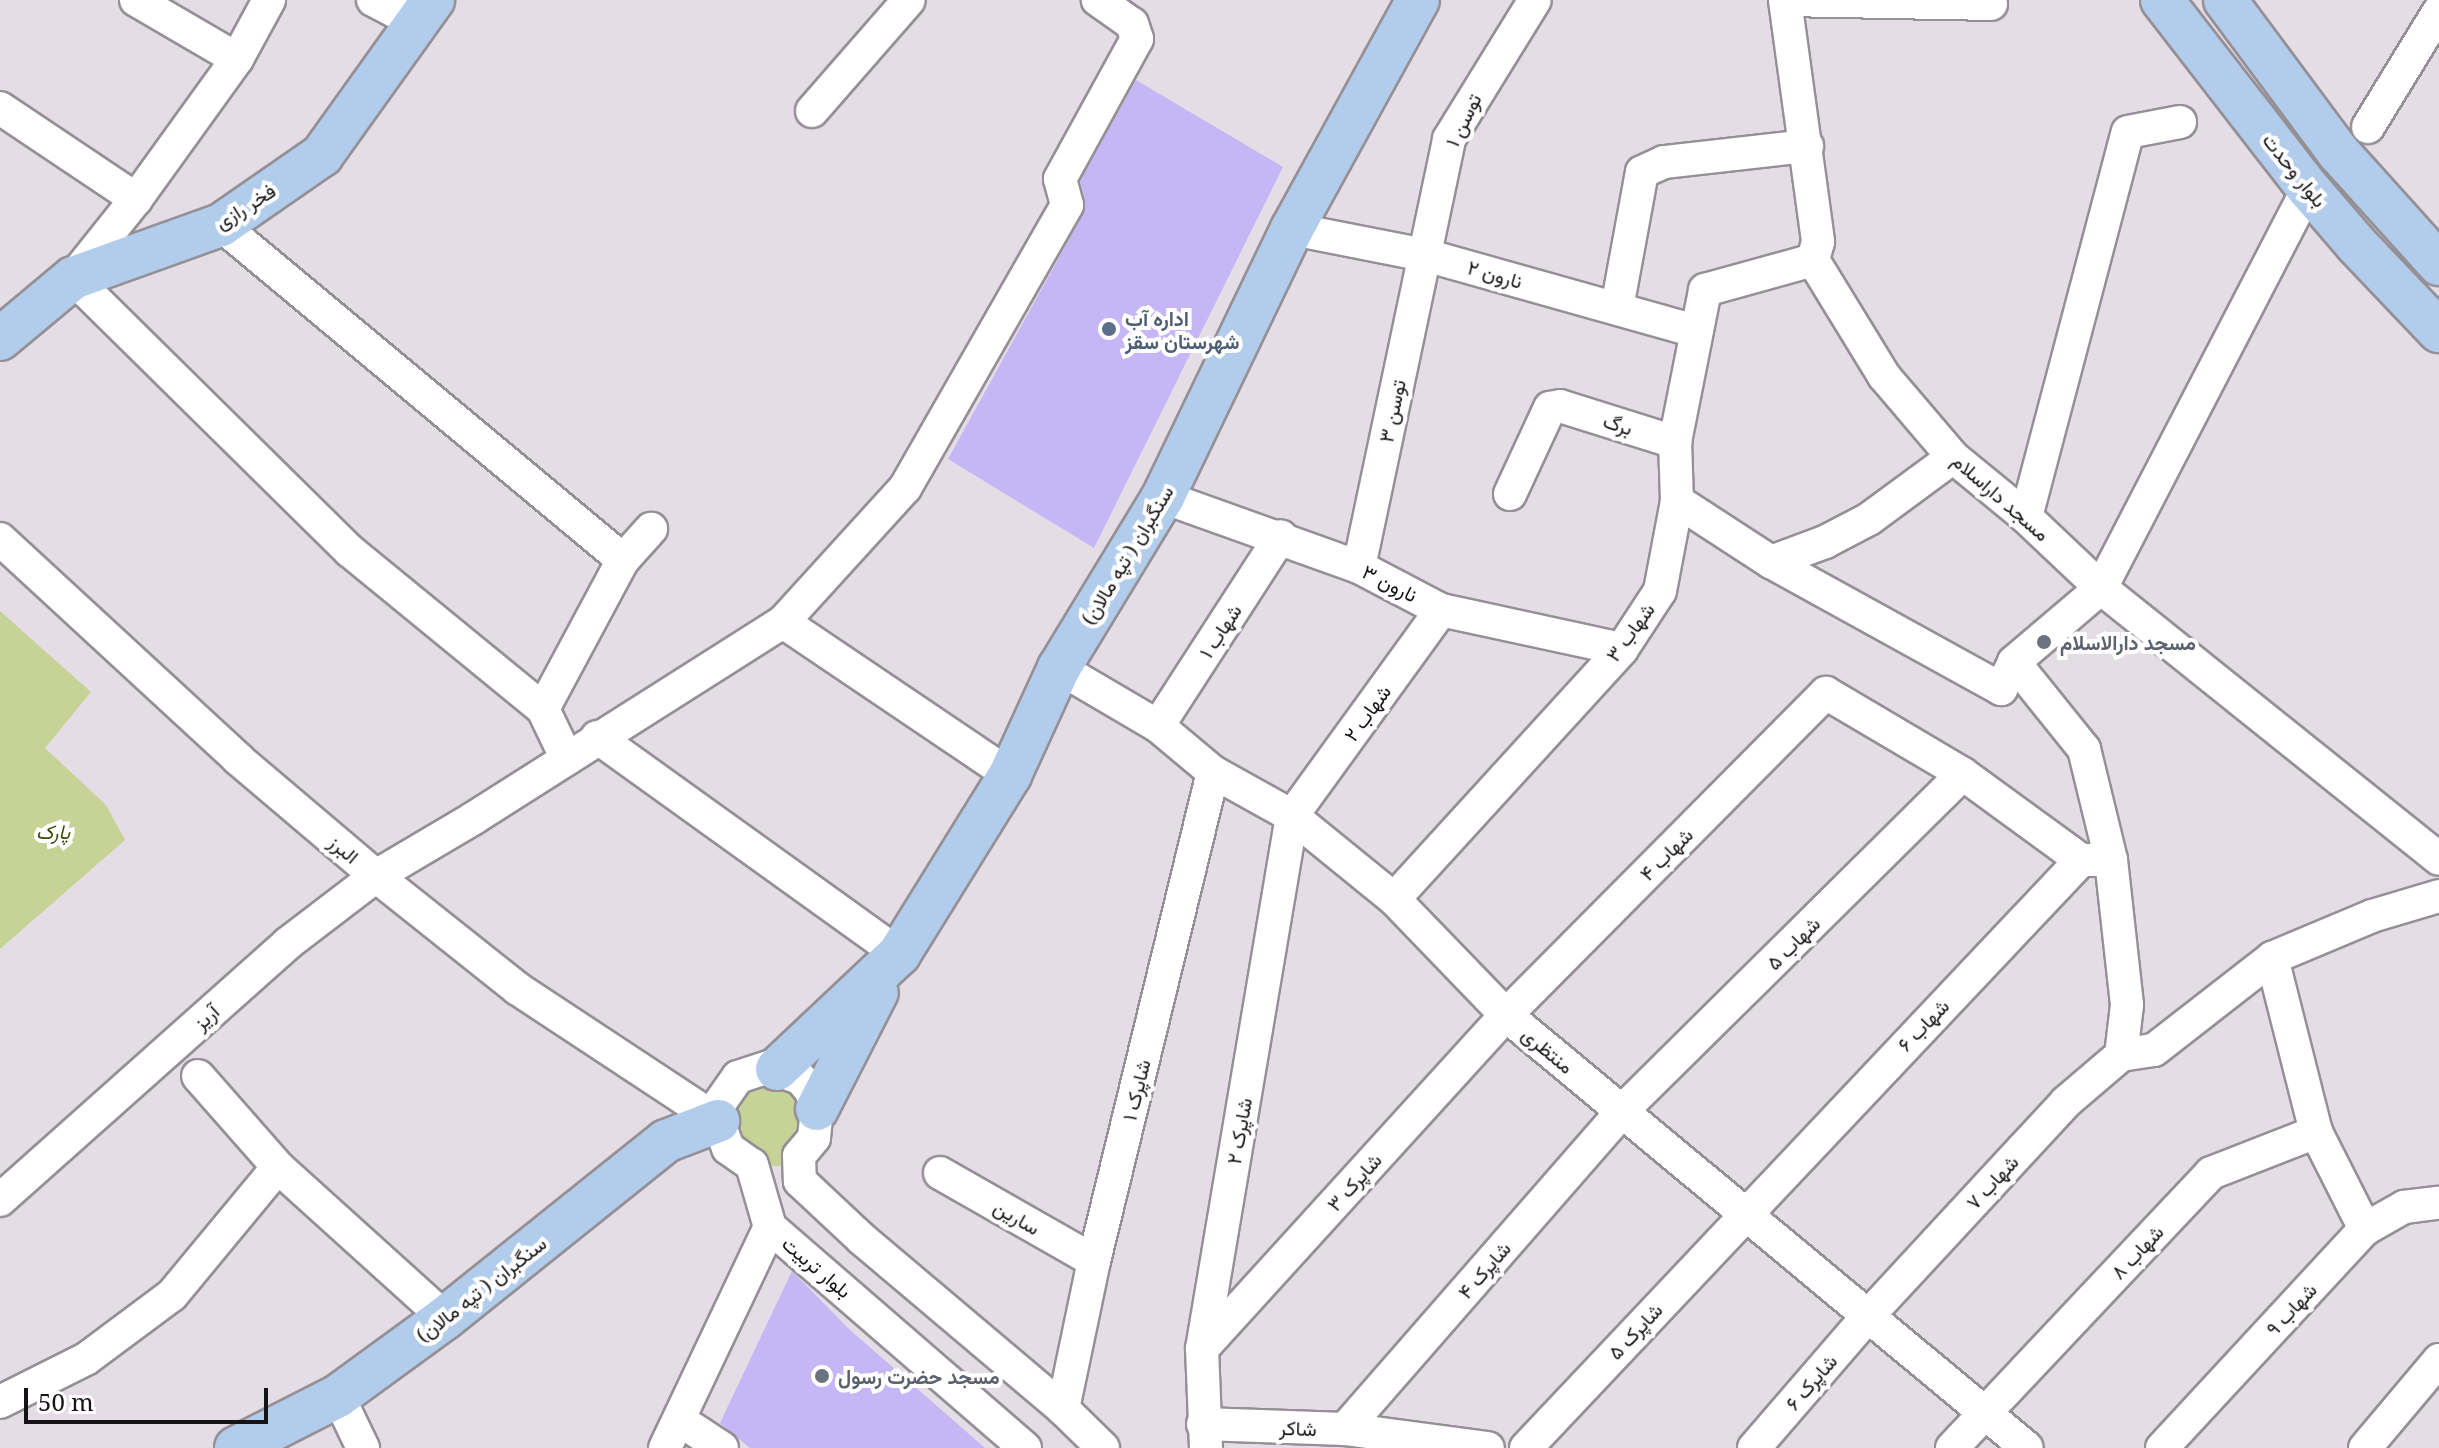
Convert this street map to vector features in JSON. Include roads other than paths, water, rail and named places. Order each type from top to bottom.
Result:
[{"type":"main road","name":"سنگبران ( تپه مالان)","points":[[777,1069],[899,954],[1010,775],[1059,668],[1163,497],[1292,229],[1418,0]]},
{"type":"main road","name":"بلوار وحدت","points":[[2162,0],[2308,188],[2439,331]]},
{"type":"main road","points":[[2225,0],[2338,152],[2439,264]]},
{"type":"main road","name":"فخر رازی","points":[[0,339],[73,278],[221,225],[322,155],[424,11]]},
{"type":"main road","points":[[817,1109],[899,954]]},
{"type":"main road","name":"سنگبران ( تپه مالان)","points":[[236,1448],[350,1430],[445,1318],[666,1141],[718,1121]]},
{"type":"street","points":[[136,0],[237,59]]},
{"type":"street","points":[[269,0],[237,59],[136,199],[73,278],[350,551],[543,709],[567,759]]},
{"type":"street","points":[[373,0],[424,11]]},
{"type":"street","points":[[812,111],[909,0]]},
{"type":"street","name":"آریز","points":[[0,1200],[43,1165],[287,944],[376,876],[783,622],[905,488],[1067,205],[1060,179],[1137,39],[1132,24],[1098,0]]},
{"type":"street","name":"توسن ۱","points":[[1425,255],[1449,139],[1535,0]]},
{"type":"street","points":[[1813,260],[1818,242],[1785,0],[1991,4]]},
{"type":"street","points":[[2368,127],[2430,46],[2439,11]]},
{"type":"street","points":[[0,108],[136,199]]},
{"type":"street","points":[[2026,517],[2128,132],[2180,122]]},
{"type":"street","points":[[1617,308],[1642,172],[1664,162],[1807,146]]},
{"type":"street","points":[[1677,501],[1771,562],[2001,689],[2014,662],[2101,588],[2308,188]]},
{"type":"street","points":[[221,225],[623,560]]},
{"type":"street","name":"نارون ۲","points":[[1292,229],[1425,255],[1696,331]]},
{"type":"street","name":"توسن ۳","points":[[1359,567],[1425,255]]},
{"type":"street","name":"مسجد داراسلام","points":[[1813,260],[1884,376],[1953,457],[2026,517],[2101,588],[2439,859]]},
{"type":"street","name":"شهاب ۳","points":[[1394,899],[1622,649],[1660,591],[1677,501],[1675,442],[1705,290],[1813,260]]},
{"type":"street","name":"برگ","points":[[1510,494],[1550,408],[1560,406],[1675,442]]},
{"type":"street","points":[[1771,562],[1825,542],[1869,519],[1953,457]]},
{"type":"street","name":"نارون ۳","points":[[1163,497],[1281,536],[1359,567],[1441,610],[1622,649]]},
{"type":"street","points":[[543,709],[623,560],[651,529]]},
{"type":"street","name":"شهاب ۱","points":[[1158,726],[1281,536]]},
{"type":"street","name":"البرز","points":[[0,539],[238,759],[376,876],[518,989],[718,1121]]},
{"type":"street","name":"شهاب ۲","points":[[1292,816],[1441,610]]},
{"type":"street","points":[[783,622],[1010,775]]},
{"type":"street","points":[[2014,662],[2084,749],[2096,860],[2127,1005],[2121,1055],[2154,1050],[2272,958],[2372,916],[2439,896]]},
{"type":"street","name":"منتظری","points":[[1059,668],[1158,726],[1213,772],[1292,816],[1394,899],[1506,1015],[2027,1448]]},
{"type":"street","name":"شهاب ۴","points":[[1506,1015],[1826,693],[1963,774]]},
{"type":"street","points":[[597,737],[899,954]]},
{"type":"street","name":"شاپرک ۱","points":[[1063,1409],[1094,1261],[1213,772]]},
{"type":"street","points":[[1963,774],[2096,860]]},
{"type":"street","name":"شهاب ۵","points":[[1622,1111],[1963,774]]},
{"type":"street","name":"شاپرک ۲","points":[[1204,1436],[1202,1349],[1292,816]]},
{"type":"street","name":"شهاب ۶","points":[[1744,1213],[2096,860]]},
{"type":"street","points":[[2272,958],[2316,1132],[2365,1229]]},
{"type":"street","name":"شاپرک ۳","points":[[1202,1349],[1506,1015]]},
{"type":"street","name":"شهاب ۷","points":[[1868,1316],[2066,1102],[2121,1055]]},
{"type":"street","points":[[718,1121],[719,1104],[738,1077],[769,1067],[800,1078],[811,1091],[817,1109],[814,1138],[799,1156],[781,1166],[752,1165]]},
{"type":"street","points":[[198,1076],[278,1167],[445,1318]]},
{"type":"street","name":"شاپرک ۴","points":[[1345,1429],[1622,1111]]},
{"type":"street","name":"بلوار تربیت","points":[[718,1121],[728,1148],[752,1165],[770,1227],[1025,1448]]},
{"type":"street","name":"شهاب ۸","points":[[1952,1448],[2211,1173],[2316,1132]]},
{"type":"street","points":[[799,1156],[800,1181],[862,1239],[1063,1409],[1103,1448]]},
{"type":"street","points":[[0,1184],[43,1165]]},
{"type":"street","points":[[0,1402],[86,1359],[172,1295],[278,1167]]},
{"type":"street","name":"سارین","points":[[940,1173],[1094,1261]]},
{"type":"street","name":"شهاب ۹","points":[[2162,1448],[2365,1229],[2404,1207],[2439,1203]]},
{"type":"street","name":"شاپرک ۵","points":[[1526,1448],[1744,1213]]},
{"type":"street","points":[[722,1448],[673,1434],[770,1227]]},
{"type":"street","name":"شاپرک ۶","points":[[1754,1448],[1868,1316]]},
{"type":"street","points":[[2365,1448],[2439,1360]]},
{"type":"street","name":"شاکر","points":[[1204,1436],[1345,1429],[1488,1448]]},
{"type":"place","name":"اداره آب شهرستان سقز","points":[[1109,329]]},
{"type":"place","name":"مسجد دارالاسلام","points":[[2044,642]]},
{"type":"place","name":"مسجد حضرت رسول","points":[[822,1376]]},
{"type":"park label","name":"پارک","points":[[53,831]]}]
